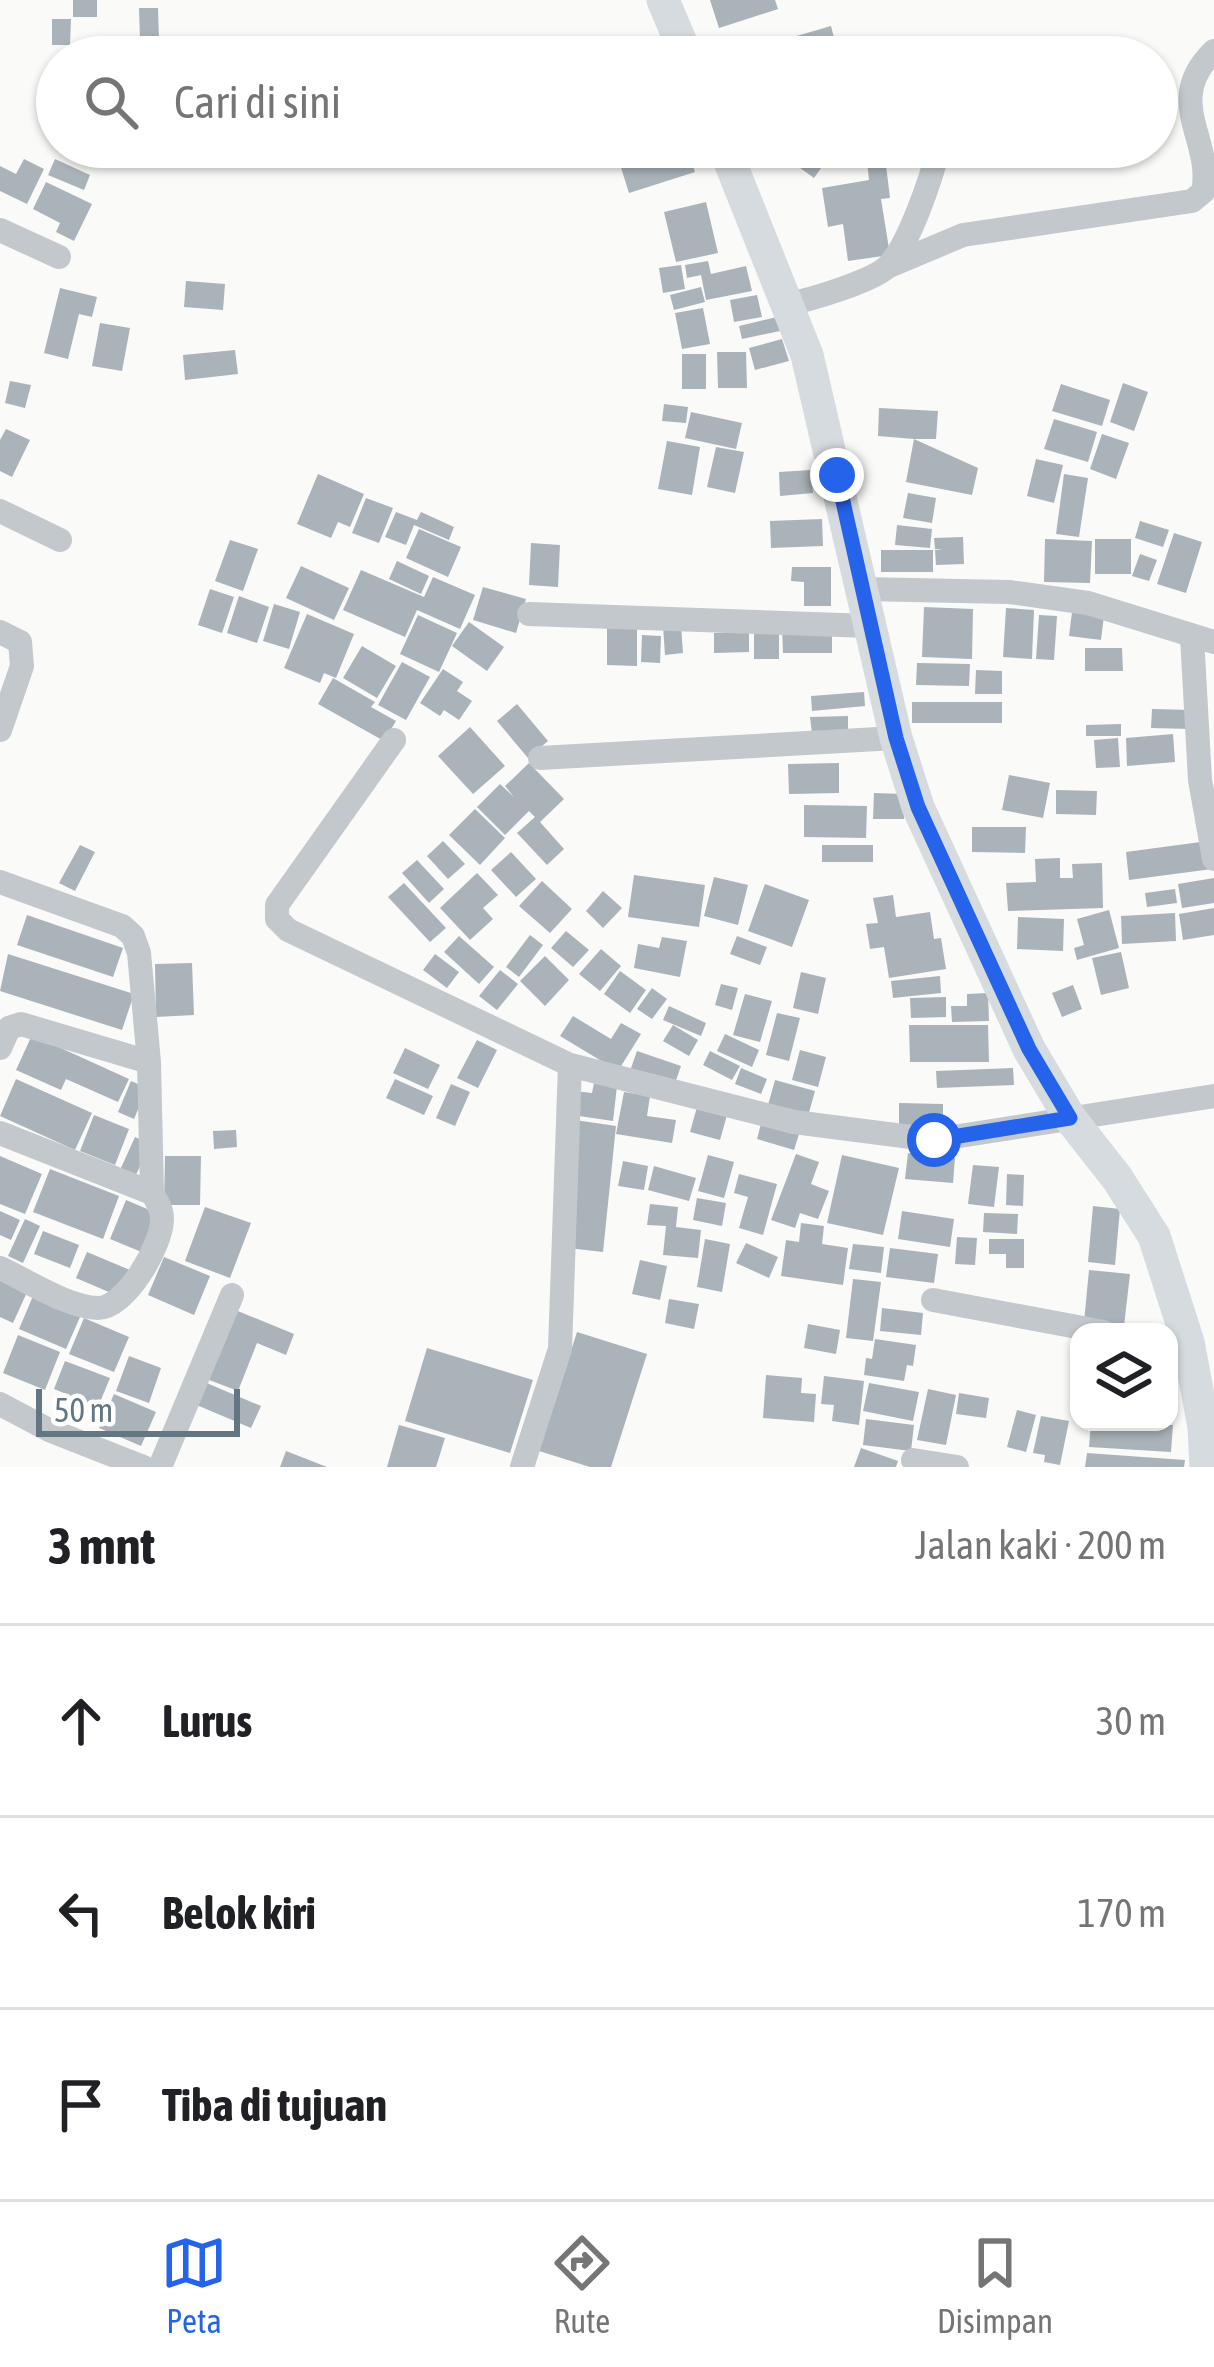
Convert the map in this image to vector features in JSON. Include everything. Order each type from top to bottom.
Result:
[{"type":"street","points":[[663,0],[678,36]]},
{"type":"street","points":[[788,304],[813,300],[963,235],[1192,201],[1203,192],[1207,167],[1191,100],[1192,82],[1200,64],[1214,50]]},
{"type":"street","points":[[733,168],[807,355],[896,738],[918,807],[1029,1049],[1070,1118],[1154,1236],[1204,1427],[1206,1467]]},
{"type":"street","points":[[887,267],[926,198],[934,168]]},
{"type":"street","points":[[0,230],[59,256]]},
{"type":"street","points":[[0,511],[60,540]]},
{"type":"street","points":[[862,589],[1028,595],[1088,604],[1203,639],[1199,780],[1214,859]]},
{"type":"street","points":[[529,614],[870,626]]},
{"type":"street","points":[[0,632],[20,642],[23,655],[0,730]]},
{"type":"street","points":[[540,758],[896,738]]},
{"type":"street","points":[[394,740],[278,905],[278,920],[288,930],[570,1065],[794,1123],[934,1140],[1214,1096]]},
{"type":"street","points":[[0,882],[122,926],[133,937],[139,952],[149,1061],[152,1193]]},
{"type":"street","points":[[0,1048],[9,1028],[21,1024],[149,1061]]},
{"type":"street","points":[[522,1467],[560,1349],[570,1065]]},
{"type":"street","points":[[0,1133],[152,1193],[160,1204],[162,1222],[155,1246],[122,1299],[112,1306],[95,1308],[0,1268]]},
{"type":"street","points":[[160,1467],[232,1294]]},
{"type":"street","points":[[933,1300],[1070,1326]]},
{"type":"street","points":[[0,1404],[49,1430],[142,1467]]},
{"type":"street","points":[[913,1460],[957,1467]]},
{"type":"building","points":[[73,0],[97,0],[97,17],[73,17]]},
{"type":"building","points":[[710,0],[775,0],[778,9],[719,28]]},
{"type":"building","points":[[139,8],[158,8],[159,36],[140,36]]},
{"type":"building","points":[[52,19],[71,19],[70,36],[52,36]]},
{"type":"building","points":[[831,26],[834,36],[797,36]]},
{"type":"building","points":[[24,159],[44,169],[27,204],[0,191],[0,166],[16,174]]},
{"type":"building","points":[[51,168],[75,168],[90,175],[84,190],[48,175]]},
{"type":"building","points":[[621,168],[694,168],[695,172],[629,193]]},
{"type":"building","points":[[800,168],[821,168],[814,178]]},
{"type":"building","points":[[868,168],[886,168],[890,198],[881,199],[890,255],[848,261],[843,224],[828,227],[822,188],[869,180]]},
{"type":"building","points":[[46,182],[92,204],[74,241],[56,232],[60,223],[33,209]]},
{"type":"building","points":[[706,202],[718,253],[676,262],[664,212]]},
{"type":"building","points":[[708,261],[711,274],[746,266],[752,291],[706,300],[701,275],[687,278],[685,265]]},
{"type":"building","points":[[681,265],[685,289],[663,293],[659,268]]},
{"type":"building","points":[[186,281],[225,284],[223,310],[184,307]]},
{"type":"building","points":[[701,287],[705,302],[674,310],[670,295]]},
{"type":"building","points":[[60,288],[97,297],[92,317],[79,314],[68,359],[44,353]]},
{"type":"building","points":[[757,295],[762,317],[734,322],[730,300]]},
{"type":"building","points":[[703,308],[710,344],[682,349],[675,313]]},
{"type":"building","points":[[777,317],[780,331],[742,339],[739,326]]},
{"type":"building","points":[[100,323],[130,328],[122,371],[92,366]]},
{"type":"building","points":[[782,339],[789,361],[755,370],[749,348]]},
{"type":"building","points":[[235,350],[238,374],[185,380],[183,355]]},
{"type":"building","points":[[717,352],[746,352],[747,388],[718,388]]},
{"type":"building","points":[[682,354],[706,354],[706,389],[682,389]]},
{"type":"building","points":[[10,381],[31,385],[25,408],[5,403]]},
{"type":"building","points":[[1123,383],[1148,392],[1134,431],[1110,422]]},
{"type":"building","points":[[1061,384],[1110,400],[1102,426],[1052,411]]},
{"type":"building","points":[[664,404],[688,407],[686,423],[662,421]]},
{"type":"building","points":[[879,408],[938,411],[936,439],[878,436]]},
{"type":"building","points":[[691,412],[742,423],[736,449],[685,438]]},
{"type":"building","points":[[1054,419],[1097,432],[1088,462],[1044,449]]},
{"type":"building","points":[[6,429],[30,440],[12,477],[0,471],[0,440]]},
{"type":"building","points":[[1102,434],[1129,443],[1116,479],[1090,469]]},
{"type":"building","points":[[914,439],[978,468],[972,495],[906,482]]},
{"type":"building","points":[[667,441],[700,447],[692,495],[658,489]]},
{"type":"building","points":[[716,447],[744,452],[735,493],[707,487]]},
{"type":"building","points":[[1036,459],[1063,465],[1054,503],[1027,496]]},
{"type":"building","points":[[811,470],[813,493],[780,496],[779,472]]},
{"type":"building","points":[[318,474],[364,494],[350,527],[338,522],[331,538],[297,524]]},
{"type":"building","points":[[1064,474],[1088,478],[1079,537],[1056,534]]},
{"type":"building","points":[[908,493],[936,498],[932,523],[903,518]]},
{"type":"building","points":[[366,498],[393,508],[379,543],[352,533]]},
{"type":"building","points":[[396,512],[417,520],[421,512],[454,527],[449,540],[414,525],[406,545],[385,537]]},
{"type":"building","points":[[822,519],[823,546],[771,548],[770,521]]},
{"type":"building","points":[[1140,521],[1169,530],[1163,547],[1135,538]]},
{"type":"building","points":[[897,525],[932,529],[930,548],[895,545]]},
{"type":"building","points":[[419,529],[461,547],[448,577],[406,558]]},
{"type":"building","points":[[1174,533],[1202,542],[1186,593],[1157,584]]},
{"type":"building","points":[[963,537],[964,564],[936,565],[935,550],[943,550],[935,549],[934,538]]},
{"type":"building","points":[[1045,539],[1092,541],[1090,583],[1044,582]]},
{"type":"building","points":[[1095,539],[1131,539],[1131,574],[1095,574]]},
{"type":"building","points":[[230,540],[258,549],[243,591],[215,581]]},
{"type":"building","points":[[531,543],[560,545],[558,587],[529,585]]},
{"type":"building","points":[[881,550],[933,550],[933,572],[881,572]]},
{"type":"building","points":[[1140,554],[1157,560],[1149,581],[1132,576]]},
{"type":"building","points":[[397,561],[429,576],[421,594],[389,579]]},
{"type":"building","points":[[301,566],[349,588],[334,620],[286,598]]},
{"type":"building","points":[[792,567],[831,567],[831,606],[804,606],[804,582],[791,581]]},
{"type":"building","points":[[361,570],[424,597],[433,577],[475,595],[460,629],[417,610],[405,637],[343,610]]},
{"type":"building","points":[[483,587],[526,599],[516,633],[473,620]]},
{"type":"building","points":[[210,589],[234,597],[222,633],[198,625]]},
{"type":"building","points":[[239,596],[269,607],[257,643],[227,633]]},
{"type":"building","points":[[274,604],[300,612],[289,649],[263,641]]},
{"type":"building","points":[[924,607],[973,609],[972,659],[922,657]]},
{"type":"building","points":[[1006,608],[1034,610],[1032,659],[1003,657]]},
{"type":"building","points":[[1072,612],[1104,616],[1101,640],[1069,636]]},
{"type":"building","points":[[307,614],[354,634],[336,678],[324,673],[320,683],[284,668]]},
{"type":"building","points":[[418,615],[457,633],[439,672],[400,654]]},
{"type":"building","points":[[1039,615],[1057,616],[1054,660],[1036,659]]},
{"type":"building","points":[[469,622],[504,647],[487,671],[452,646]]},
{"type":"building","points":[[607,624],[637,625],[637,666],[607,665]]},
{"type":"building","points":[[681,625],[683,653],[665,655],[663,626]]},
{"type":"building","points":[[782,627],[832,627],[832,653],[783,653]]},
{"type":"building","points":[[754,630],[779,630],[779,659],[754,659]]},
{"type":"building","points":[[749,632],[749,652],[714,653],[714,633]]},
{"type":"building","points":[[642,635],[661,636],[660,663],[641,662]]},
{"type":"building","points":[[362,646],[396,666],[377,698],[343,678]]},
{"type":"building","points":[[1085,648],[1122,648],[1123,671],[1085,671]]},
{"type":"building","points":[[402,662],[430,677],[406,720],[378,705]]},
{"type":"building","points":[[917,663],[970,664],[969,686],[916,685]]},
{"type":"building","points":[[443,669],[463,682],[457,691],[472,701],[459,720],[444,710],[440,716],[420,703]]},
{"type":"building","points":[[976,670],[1002,671],[1002,694],[975,694]]},
{"type":"building","points":[[333,678],[375,702],[371,707],[396,721],[384,741],[318,704]]},
{"type":"building","points":[[864,692],[865,706],[812,711],[811,696]]},
{"type":"building","points":[[912,702],[1002,702],[1002,723],[912,723]]},
{"type":"building","points":[[517,704],[548,741],[528,758],[497,721]]},
{"type":"building","points":[[1152,709],[1192,710],[1192,729],[1151,728]]},
{"type":"building","points":[[848,716],[848,733],[812,734],[810,717]]},
{"type":"building","points":[[1121,724],[1121,736],[1086,736],[1086,725]]},
{"type":"building","points":[[470,727],[505,766],[473,794],[438,756]]},
{"type":"building","points":[[1173,734],[1175,762],[1127,766],[1126,738]]},
{"type":"building","points":[[1118,738],[1120,767],[1096,768],[1094,740]]},
{"type":"building","points":[[529,763],[564,799],[540,822],[564,849],[547,865],[517,833],[535,817],[529,811],[505,835],[477,807],[500,784],[514,797],[505,786]]},
{"type":"building","points":[[839,763],[839,793],[789,794],[788,764]]},
{"type":"building","points":[[1009,775],[1050,783],[1043,818],[1002,810]]},
{"type":"building","points":[[1056,790],[1097,791],[1096,815],[1056,814]]},
{"type":"building","points":[[874,793],[904,794],[904,819],[873,819]]},
{"type":"building","points":[[804,805],[867,806],[866,838],[804,837]]},
{"type":"building","points":[[475,809],[505,838],[480,865],[449,835]]},
{"type":"building","points":[[972,827],[1026,827],[1025,853],[972,852]]},
{"type":"building","points":[[443,841],[465,864],[448,879],[427,856]]},
{"type":"building","points":[[1208,841],[1212,869],[1129,880],[1126,852]]},
{"type":"building","points":[[80,845],[95,852],[75,891],[59,883]]},
{"type":"building","points":[[822,845],[873,845],[873,862],[822,862]]},
{"type":"building","points":[[511,852],[536,879],[516,897],[491,870]]},
{"type":"building","points":[[1060,858],[1060,878],[1073,878],[1072,864],[1102,863],[1103,908],[1008,911],[1006,883],[1036,882],[1035,859]]},
{"type":"building","points":[[417,860],[444,889],[429,903],[402,873]]},
{"type":"building","points":[[477,873],[498,895],[483,908],[493,919],[470,940],[440,908]]},
{"type":"building","points":[[634,875],[705,885],[699,927],[628,917]]},
{"type":"building","points":[[714,877],[748,885],[738,925],[704,916]]},
{"type":"building","points":[[1214,878],[1214,903],[1182,908],[1178,884]]},
{"type":"building","points":[[542,881],[572,909],[550,933],[519,906]]},
{"type":"building","points":[[404,883],[446,928],[430,942],[388,897]]},
{"type":"building","points":[[765,884],[809,900],[792,947],[748,931]]},
{"type":"building","points":[[1175,889],[1177,903],[1147,907],[1145,893]]},
{"type":"building","points":[[603,891],[622,908],[603,928],[586,911]]},
{"type":"building","points":[[893,895],[896,917],[930,912],[946,969],[889,978],[884,947],[870,949],[866,924],[878,923],[873,898]]},
{"type":"building","points":[[1214,908],[1214,935],[1183,940],[1179,914]]},
{"type":"building","points":[[1109,910],[1119,948],[1077,960],[1074,948],[1084,945],[1077,919]]},
{"type":"building","points":[[1175,913],[1176,941],[1122,944],[1121,916]]},
{"type":"building","points":[[27,915],[123,948],[113,977],[17,945]]},
{"type":"building","points":[[1018,917],[1064,919],[1063,951],[1017,949]]},
{"type":"building","points":[[566,931],[589,950],[573,967],[551,948]]},
{"type":"building","points":[[530,935],[543,945],[519,977],[506,967]]},
{"type":"building","points":[[459,936],[494,967],[479,984],[444,952]]},
{"type":"building","points":[[737,936],[767,947],[760,965],[730,954]]},
{"type":"building","points":[[662,937],[687,941],[680,977],[634,968],[638,944],[659,948]]},
{"type":"building","points":[[601,949],[621,966],[600,991],[579,974]]},
{"type":"building","points":[[1121,952],[1129,988],[1101,995],[1092,958]]},
{"type":"building","points":[[8,954],[134,994],[122,1030],[0,991]]},
{"type":"building","points":[[435,954],[459,972],[447,988],[423,970]]},
{"type":"building","points":[[545,956],[569,980],[545,1006],[520,981]]},
{"type":"building","points":[[192,963],[194,1015],[156,1017],[155,964]]},
{"type":"building","points":[[500,970],[518,984],[497,1010],[479,996]]},
{"type":"building","points":[[620,971],[646,990],[630,1013],[604,994]]},
{"type":"building","points":[[801,972],[826,978],[818,1014],[793,1008]]},
{"type":"building","points":[[940,976],[941,993],[893,998],[891,981]]},
{"type":"building","points":[[721,984],[738,988],[732,1010],[715,1005]]},
{"type":"building","points":[[1073,985],[1082,1009],[1062,1017],[1052,993]]},
{"type":"building","points":[[652,988],[667,999],[652,1019],[637,1009]]},
{"type":"building","points":[[988,993],[989,1021],[952,1022],[951,1006],[967,1006],[967,994]]},
{"type":"building","points":[[745,994],[772,1001],[760,1042],[733,1035]]},
{"type":"building","points":[[946,997],[946,1017],[911,1018],[910,998]]},
{"type":"building","points":[[669,1006],[706,1023],[701,1036],[663,1020]]},
{"type":"building","points":[[777,1013],[800,1018],[789,1061],[766,1055]]},
{"type":"building","points":[[573,1016],[611,1039],[621,1023],[641,1034],[618,1071],[560,1036]]},
{"type":"building","points":[[673,1025],[698,1040],[689,1056],[663,1041]]},
{"type":"building","points":[[909,1025],[988,1025],[989,1062],[910,1062]]},
{"type":"building","points":[[725,1034],[759,1050],[752,1067],[717,1051]]},
{"type":"building","points":[[32,1035],[129,1079],[118,1102],[66,1079],[61,1090],[16,1070]]},
{"type":"building","points":[[477,1040],[497,1050],[478,1088],[457,1078]]},
{"type":"building","points":[[405,1048],[440,1065],[428,1089],[393,1073]]},
{"type":"building","points":[[800,1050],[826,1057],[818,1087],[792,1080]]},
{"type":"building","points":[[637,1051],[681,1066],[674,1086],[630,1071]]},
{"type":"building","points":[[710,1051],[740,1066],[732,1080],[703,1065]]},
{"type":"building","points":[[741,1068],[767,1079],[761,1094],[735,1084]]},
{"type":"building","points":[[1013,1068],[1014,1085],[937,1088],[936,1071]]},
{"type":"building","points":[[16,1079],[92,1113],[75,1150],[0,1116]]},
{"type":"building","points":[[395,1079],[433,1096],[424,1115],[386,1098]]},
{"type":"building","points":[[775,1080],[815,1091],[808,1116],[768,1105]]},
{"type":"building","points":[[131,1081],[147,1088],[134,1119],[118,1112]]},
{"type":"building","points":[[594,1083],[617,1086],[613,1121],[572,1115],[575,1091],[592,1093]]},
{"type":"building","points":[[451,1084],[470,1092],[455,1126],[436,1118]]},
{"type":"building","points":[[624,1092],[650,1096],[647,1116],[676,1120],[672,1143],[616,1134]]},
{"type":"building","points":[[899,1103],[943,1104],[943,1128],[899,1127]]},
{"type":"building","points":[[697,1107],[727,1115],[720,1140],[690,1132]]},
{"type":"building","points":[[94,1115],[129,1129],[115,1165],[80,1151]]},
{"type":"building","points":[[575,1120],[616,1126],[603,1252],[568,1248]]},
{"type":"building","points":[[762,1120],[800,1131],[794,1150],[757,1139]]},
{"type":"building","points":[[236,1130],[237,1147],[214,1149],[213,1131]]},
{"type":"building","points":[[135,1137],[150,1144],[135,1177],[120,1170]]},
{"type":"building","points":[[908,1153],[955,1158],[953,1183],[905,1179]]},
{"type":"building","points":[[796,1154],[819,1162],[811,1184],[829,1191],[818,1219],[800,1213],[795,1228],[771,1220]]},
{"type":"building","points":[[708,1155],[734,1162],[724,1198],[698,1191]]},
{"type":"building","points":[[842,1155],[899,1168],[883,1235],[827,1223]]},
{"type":"building","points":[[0,1156],[42,1174],[25,1214],[0,1204]]},
{"type":"building","points":[[165,1156],[201,1156],[200,1205],[164,1205]]},
{"type":"building","points":[[623,1161],[648,1166],[644,1190],[618,1186]]},
{"type":"building","points":[[973,1165],[999,1167],[994,1207],[968,1204]]},
{"type":"building","points":[[654,1166],[696,1178],[689,1201],[648,1190]]},
{"type":"building","points":[[50,1169],[119,1196],[103,1239],[33,1212]]},
{"type":"building","points":[[739,1174],[777,1184],[763,1235],[739,1228],[748,1197],[734,1193]]},
{"type":"building","points":[[1007,1174],[1024,1175],[1023,1206],[1006,1205]]},
{"type":"building","points":[[697,1198],[726,1203],[722,1226],[693,1220]]},
{"type":"building","points":[[126,1200],[159,1214],[144,1253],[110,1239]]},
{"type":"building","points":[[650,1204],[678,1207],[676,1227],[701,1230],[698,1258],[663,1255],[666,1226],[647,1225]]},
{"type":"building","points":[[1093,1206],[1120,1209],[1115,1265],[1088,1262]]},
{"type":"building","points":[[205,1207],[251,1223],[230,1278],[185,1261]]},
{"type":"building","points":[[0,1211],[20,1220],[11,1240],[0,1235]]},
{"type":"building","points":[[902,1211],[954,1219],[950,1247],[898,1239]]},
{"type":"building","points":[[984,1213],[1018,1214],[1017,1234],[983,1232]]},
{"type":"building","points":[[25,1219],[40,1226],[23,1263],[8,1256]]},
{"type":"building","points":[[801,1223],[824,1226],[822,1244],[848,1248],[843,1285],[781,1276],[786,1240],[799,1242]]},
{"type":"building","points":[[43,1231],[79,1245],[70,1268],[34,1254]]},
{"type":"building","points":[[957,1237],[977,1238],[975,1265],[955,1264]]},
{"type":"building","points":[[705,1239],[730,1244],[722,1292],[697,1287]]},
{"type":"building","points":[[989,1239],[1024,1239],[1024,1268],[1006,1268],[1006,1254],[989,1254]]},
{"type":"building","points":[[746,1243],[778,1257],[769,1278],[736,1263]]},
{"type":"building","points":[[853,1244],[884,1247],[881,1273],[849,1269]]},
{"type":"building","points":[[890,1248],[938,1254],[934,1283],[886,1277]]},
{"type":"building","points":[[87,1252],[130,1270],[118,1296],[76,1278]]},
{"type":"building","points":[[164,1257],[210,1276],[194,1315],[148,1295]]},
{"type":"building","points":[[640,1260],[667,1266],[660,1300],[632,1294]]},
{"type":"building","points":[[1089,1270],[1130,1274],[1124,1323],[1084,1322]]},
{"type":"building","points":[[0,1278],[28,1290],[13,1323],[0,1317]]},
{"type":"building","points":[[853,1279],[881,1282],[873,1341],[846,1338]]},
{"type":"building","points":[[33,1296],[80,1317],[66,1349],[19,1329]]},
{"type":"building","points":[[669,1299],[699,1304],[694,1329],[665,1323]]},
{"type":"building","points":[[882,1308],[923,1313],[921,1335],[880,1331]]},
{"type":"building","points":[[233,1309],[294,1334],[286,1355],[257,1343],[238,1391],[204,1378]]},
{"type":"building","points":[[84,1318],[129,1337],[114,1372],[69,1354]]},
{"type":"building","points":[[808,1324],[840,1330],[836,1354],[804,1348]]},
{"type":"building","points":[[577,1332],[647,1354],[611,1467],[590,1467],[539,1451]]},
{"type":"building","points":[[18,1335],[60,1352],[45,1390],[3,1373]]},
{"type":"building","points":[[875,1339],[916,1345],[913,1366],[907,1365],[904,1381],[864,1375]]},
{"type":"building","points":[[427,1348],[533,1380],[510,1453],[405,1421]]},
{"type":"building","points":[[129,1356],[161,1368],[149,1403],[116,1391]]},
{"type":"building","points":[[65,1361],[110,1378],[98,1407],[54,1389]]},
{"type":"building","points":[[766,1375],[802,1378],[801,1393],[816,1394],[814,1422],[763,1418]]},
{"type":"building","points":[[824,1376],[864,1381],[859,1425],[832,1421],[834,1405],[821,1404]]},
{"type":"building","points":[[202,1381],[261,1406],[251,1428],[192,1403]]},
{"type":"building","points":[[869,1383],[919,1392],[913,1421],[863,1411]]},
{"type":"building","points":[[928,1389],[956,1395],[946,1445],[917,1440]]},
{"type":"building","points":[[959,1393],[989,1398],[986,1418],[956,1414]]},
{"type":"building","points":[[114,1394],[156,1412],[141,1446],[99,1428]]},
{"type":"building","points":[[1017,1410],[1036,1415],[1026,1452],[1007,1447]]},
{"type":"building","points":[[1041,1416],[1069,1421],[1060,1465],[1044,1462],[1045,1455],[1033,1453]]},
{"type":"building","points":[[866,1419],[914,1425],[911,1451],[863,1445]]},
{"type":"building","points":[[399,1425],[445,1438],[436,1467],[387,1467]]},
{"type":"building","points":[[1090,1431],[1173,1431],[1171,1452],[1089,1447]]},
{"type":"building","points":[[861,1448],[898,1461],[896,1467],[854,1467]]},
{"type":"building","points":[[286,1451],[327,1467],[280,1467]]},
{"type":"building","points":[[1087,1453],[1185,1460],[1184,1467],[1085,1467]]},
{"type":"route","points":[[837,475],[896,738],[918,807],[1029,1049],[1070,1118],[934,1140]]}]
